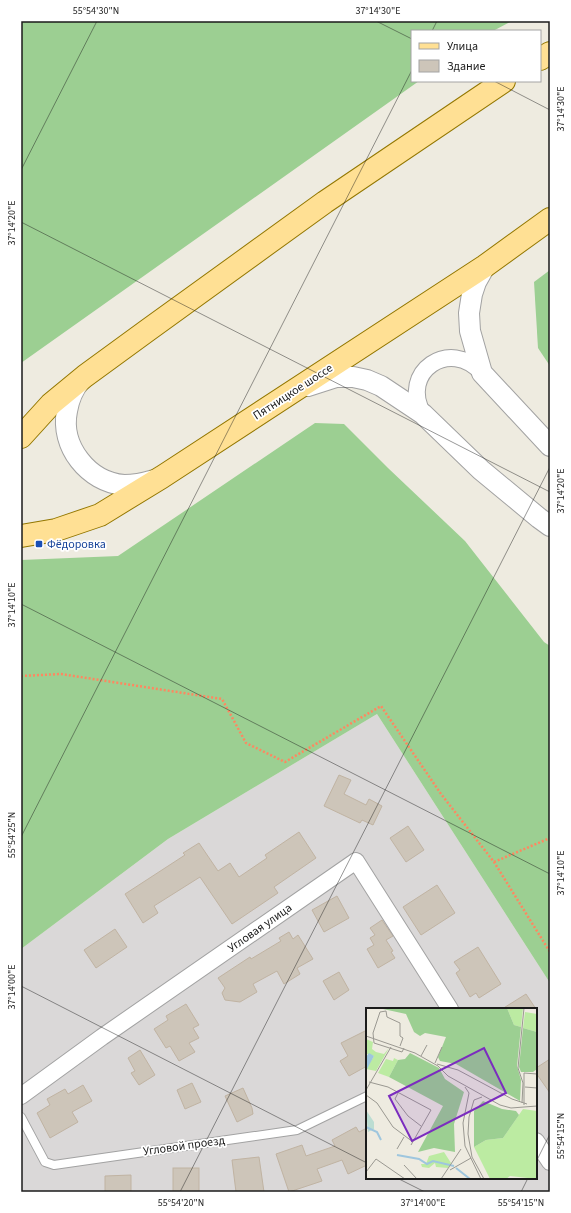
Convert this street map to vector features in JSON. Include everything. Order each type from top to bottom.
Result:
[{"type":"main road","points":[[541,58],[550,53]]},
{"type":"main road","points":[[21,437],[51,404],[85,376],[325,202],[503,82]]},
{"type":"main road","name":"Пятницкое шоссе","points":[[21,536],[56,530],[100,515],[162,477],[485,266],[550,219]]},
{"type":"street","points":[[482,373],[470,331],[469,313],[472,294],[476,282],[485,266]]},
{"type":"street","points":[[423,414],[417,400],[417,385],[424,372],[435,362],[449,357],[457,358],[471,362],[550,446]]},
{"type":"street","points":[[85,376],[77,384],[72,394],[66,415],[68,437],[71,448],[77,457],[92,473],[102,479],[112,482],[134,485],[162,477]]},
{"type":"street","points":[[298,389],[336,377],[353,377],[367,380],[381,386],[423,414],[481,470],[550,526]]},
{"type":"street","name":"Угловая улица","points":[[21,1096],[102,1037],[356,861],[449,1008]]},
{"type":"street","points":[[537,1142],[550,1162]]},
{"type":"lane","name":"Угловой проезд","points":[[21,1117],[46,1162],[54,1165],[297,1130],[366,1096]]},
{"type":"path","points":[[21,676],[61,674],[222,699],[246,743],[285,762],[381,706],[440,794],[494,862],[550,952]]},
{"type":"path","points":[[494,862],[550,838]]},
{"type":"shaded area","points":[[377,714],[550,983],[550,1192],[21,1192],[21,949],[168,839]]},
{"type":"green space","points":[[21,21],[512,21],[495,30],[411,30],[411,82],[418,82],[21,363]]},
{"type":"green space","points":[[550,270],[550,366],[538,348],[534,282]]},
{"type":"green space","points":[[315,423],[344,424],[465,541],[544,642],[550,646],[550,983],[377,714],[168,839],[21,949],[21,560],[118,556]]},
{"type":"building","points":[[339,775],[351,780],[344,794],[366,805],[369,799],[382,806],[373,825],[362,820],[360,823],[324,806]]},
{"type":"building","points":[[408,826],[424,850],[406,862],[390,838]]},
{"type":"building","points":[[299,832],[316,858],[274,887],[278,893],[232,924],[200,877],[154,906],[158,913],[143,923],[125,894],[185,855],[183,853],[199,843],[218,871],[230,863],[239,877],[267,858],[265,855]]},
{"type":"building","points":[[437,885],[455,913],[421,935],[403,907]]},
{"type":"building","points":[[337,896],[349,918],[324,932],[312,910]]},
{"type":"building","points":[[382,920],[393,936],[386,940],[393,951],[391,952],[395,958],[378,968],[367,949],[374,945],[370,938],[375,935],[370,928]]},
{"type":"building","points":[[115,929],[127,947],[96,968],[84,950]]},
{"type":"building","points":[[289,932],[293,939],[298,935],[313,959],[297,968],[300,974],[284,984],[277,971],[253,984],[257,992],[240,1002],[225,1000],[222,993],[225,988],[218,978],[250,957],[251,959],[281,941],[279,938]]},
{"type":"building","points":[[478,947],[501,984],[479,998],[476,993],[470,997],[456,973],[460,970],[454,962]]},
{"type":"building","points":[[339,972],[349,990],[334,1000],[323,981]]},
{"type":"building","points":[[526,994],[535,1008],[504,1008]]},
{"type":"building","points":[[186,1004],[199,1025],[193,1028],[199,1038],[189,1043],[195,1052],[179,1061],[170,1046],[166,1048],[154,1029],[168,1020],[166,1016]]},
{"type":"building","points":[[366,1030],[366,1067],[349,1076],[340,1061],[348,1056],[341,1043]]},
{"type":"building","points":[[140,1050],[155,1075],[139,1085],[131,1073],[135,1071],[128,1058]]},
{"type":"building","points":[[550,1059],[550,1093],[537,1074],[537,1067]]},
{"type":"building","points":[[192,1083],[201,1102],[185,1109],[177,1090]]},
{"type":"building","points":[[83,1085],[92,1101],[72,1112],[78,1122],[50,1138],[37,1113],[50,1105],[47,1099],[65,1089],[68,1094]]},
{"type":"building","points":[[243,1088],[252,1108],[253,1114],[237,1122],[225,1096]]},
{"type":"building","points":[[356,1127],[359,1132],[366,1128],[366,1165],[348,1174],[342,1160],[317,1169],[322,1181],[289,1192],[276,1154],[302,1145],[306,1156],[335,1146],[332,1140]]},
{"type":"building","points":[[259,1157],[264,1192],[236,1192],[232,1160]]},
{"type":"building","points":[[173,1168],[199,1168],[199,1192],[173,1192]]},
{"type":"building","points":[[131,1175],[131,1192],[105,1192],[105,1176]]},
{"type":"place","name":"Фёдоровка","points":[[39,544]]}]
